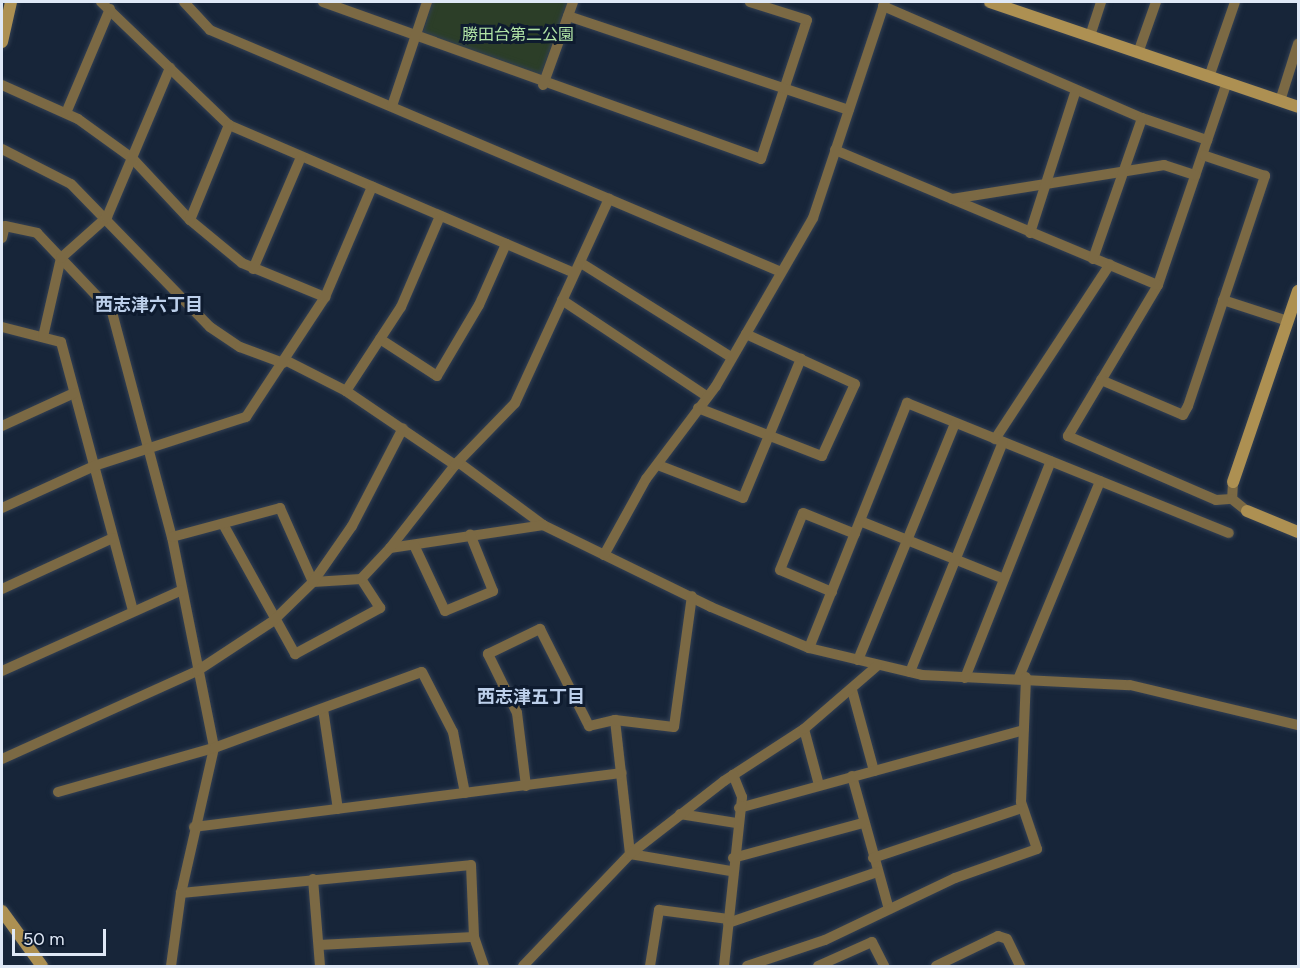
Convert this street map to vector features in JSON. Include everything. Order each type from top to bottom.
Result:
[{"type":"street","points":[[2,42],[11,2]]},
{"type":"street","points":[[184,2],[210,30],[779,271]]},
{"type":"street","points":[[323,2],[543,85],[761,159],[807,20],[750,2]]},
{"type":"street","points":[[392,106],[427,2]]},
{"type":"street","points":[[543,85],[573,2]]},
{"type":"street","points":[[990,2],[1299,107]]},
{"type":"street","points":[[1090,36],[1101,2]]},
{"type":"street","points":[[1138,53],[1156,2]]},
{"type":"street","points":[[1209,77],[1235,2]]},
{"type":"street","points":[[604,555],[658,465],[708,397],[746,334],[779,271],[813,219],[884,4],[1142,118],[1207,140]]},
{"type":"street","points":[[66,112],[105,5],[229,125],[574,273]]},
{"type":"street","points":[[568,16],[849,110]]},
{"type":"street","points":[[1280,101],[1299,44]]},
{"type":"street","points":[[44,337],[61,258],[107,217],[170,68]]},
{"type":"street","points":[[1227,82],[1158,285],[1068,436],[1216,500],[1232,499],[1247,511],[1299,532]]},
{"type":"street","points":[[2,85],[66,112],[132,158],[190,220],[224,251],[254,269],[325,297]]},
{"type":"street","points":[[1030,233],[1076,90]]},
{"type":"street","points":[[1093,259],[1142,118]]},
{"type":"street","points":[[190,220],[229,125]]},
{"type":"street","points":[[2,149],[56,172],[107,217],[210,327],[240,347],[284,361],[346,391],[543,525],[692,596],[809,648],[910,672],[965,678],[1022,677],[1130,685],[1299,725]]},
{"type":"street","points":[[835,150],[1158,285]]},
{"type":"street","points":[[1101,380],[1183,415],[1265,176],[1203,155]]},
{"type":"street","points":[[254,269],[301,157]]},
{"type":"street","points":[[951,198],[1048,180],[1164,165],[1195,175]]},
{"type":"street","points":[[2,508],[94,466],[239,422],[284,361],[325,297],[372,187]]},
{"type":"street","points":[[313,582],[361,579],[390,548],[456,464],[515,403],[609,199]]},
{"type":"street","points":[[346,391],[401,307],[440,216]]},
{"type":"street","points":[[2,238],[5,226],[37,233],[112,312],[172,537],[214,748],[194,827],[181,892],[171,966]]},
{"type":"street","points":[[380,339],[437,376],[479,305],[506,244]]},
{"type":"street","points":[[581,263],[731,357]]},
{"type":"street","points":[[910,672],[955,560],[999,440],[1110,264]]},
{"type":"street","points":[[1232,499],[1233,483],[1291,324],[1299,291]]},
{"type":"street","points":[[562,300],[708,397]]},
{"type":"street","points":[[1223,300],[1291,324]]},
{"type":"street","points":[[2,327],[62,342],[133,611]]},
{"type":"street","points":[[698,408],[822,456],[855,384],[746,334]]},
{"type":"street","points":[[658,465],[743,498],[801,359]]},
{"type":"street","points":[[2,426],[74,393]]},
{"type":"street","points":[[809,648],[906,403],[1229,533]]},
{"type":"street","points":[[858,660],[955,423]]},
{"type":"street","points":[[2,759],[198,671],[273,621],[313,582],[352,526],[403,428]]},
{"type":"street","points":[[965,678],[1051,461]]},
{"type":"street","points":[[747,966],[825,940],[890,909],[1036,849],[1022,808],[1024,730],[1022,677],[1100,481]]},
{"type":"street","points":[[172,537],[280,508],[313,582]]},
{"type":"street","points":[[832,592],[780,570],[803,513],[855,534]]},
{"type":"street","points":[[860,521],[1004,579]]},
{"type":"street","points":[[223,524],[273,621],[295,654],[380,608],[361,579]]},
{"type":"street","points":[[390,548],[470,534],[543,525]]},
{"type":"street","points":[[414,545],[445,611],[492,591],[470,534]]},
{"type":"street","points":[[2,589],[113,538]]},
{"type":"street","points":[[2,671],[182,590]]},
{"type":"street","points":[[526,786],[517,713],[488,654],[540,629],[589,726],[615,720],[674,727],[692,596]]},
{"type":"street","points":[[524,966],[630,854],[732,775],[804,729],[852,690],[877,666]]},
{"type":"street","points":[[58,792],[214,748],[422,672],[453,732],[465,793]]},
{"type":"street","points":[[852,690],[874,771]]},
{"type":"street","points":[[323,709],[338,809]]},
{"type":"street","points":[[615,720],[630,854]]},
{"type":"street","points":[[804,729],[819,785]]},
{"type":"street","points":[[739,808],[1024,730]]},
{"type":"street","points":[[194,827],[622,773]]},
{"type":"street","points":[[724,966],[736,823],[742,797],[732,775]]},
{"type":"street","points":[[852,776],[863,823],[890,909]]},
{"type":"street","points":[[873,858],[1022,808]]},
{"type":"street","points":[[680,814],[736,823]]},
{"type":"street","points":[[734,858],[863,823]]},
{"type":"street","points":[[630,854],[731,871]]},
{"type":"street","points":[[181,892],[471,865],[474,937],[484,966]]},
{"type":"street","points":[[650,966],[659,910],[728,921],[877,872]]},
{"type":"street","points":[[313,879],[321,966]]},
{"type":"street","points":[[2,911],[42,966]]},
{"type":"street","points":[[936,966],[998,936],[1007,939],[1020,966]]},
{"type":"street","points":[[319,945],[474,937]]},
{"type":"street","points":[[818,966],[872,942],[884,966]]},
{"type":"green space","name":"勝田台第二公園","points":[[432,2],[568,2],[540,78],[422,35]]},
{"type":"district","name":"西志津六丁目","points":[[149,305]]},
{"type":"district","name":"西志津五丁目","points":[[531,697]]}]
